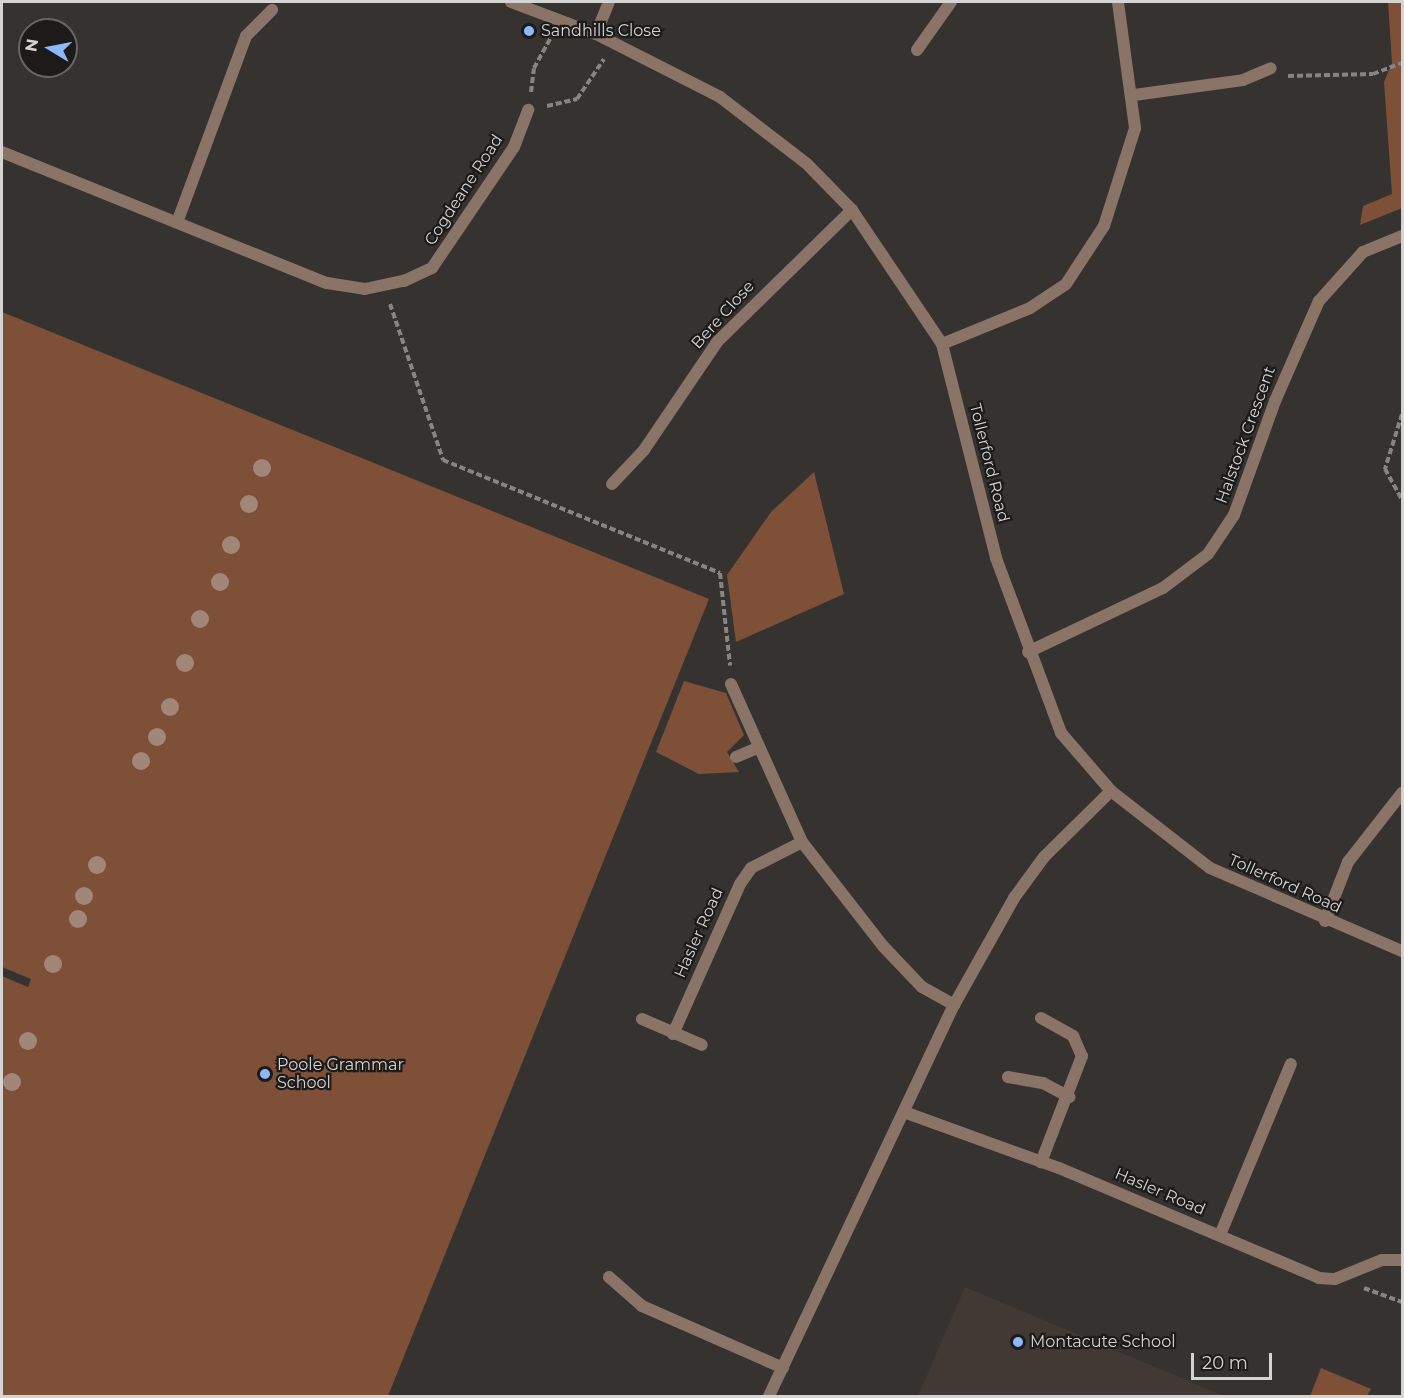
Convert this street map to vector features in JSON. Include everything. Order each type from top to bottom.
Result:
[{"type":"street","name":"Tollerford Road","points":[[511,2],[596,34],[720,97],[807,164],[852,210],[942,344],[996,558],[1028,652],[1061,733],[1111,791],[1210,868],[1324,921],[1402,951]]},
{"type":"street","points":[[596,34],[609,2]]},
{"type":"street","points":[[917,50],[951,2]]},
{"type":"street","points":[[942,344],[1030,308],[1066,284],[1104,226],[1122,177],[1135,128],[1134,95],[1118,2]]},
{"type":"street","points":[[178,219],[246,36],[272,10]]},
{"type":"street","points":[[1134,95],[1243,80],[1271,68]]},
{"type":"street","name":"Cogdeane Road","points":[[2,152],[178,219],[327,283],[384,286],[432,268],[514,147],[528,110]]},
{"type":"street","name":"Bere Close","points":[[612,484],[644,450],[717,342],[852,210]]},
{"type":"street","name":"Halstock Crescent","points":[[1028,652],[1163,588],[1208,554],[1234,515],[1275,401],[1319,301],[1363,252],[1402,236]]},
{"type":"street","points":[[731,684],[802,842],[883,946],[922,987],[954,1005]]},
{"type":"street","points":[[736,757],[759,747]]},
{"type":"street","points":[[770,1396],[954,1005],[1014,898],[1044,857],[1111,791]]},
{"type":"street","points":[[1324,921],[1348,862],[1402,793]]},
{"type":"street","name":"Hasler Road","points":[[673,1034],[740,884],[751,868],[802,842]]},
{"type":"street","points":[[1041,1018],[1073,1036],[1082,1051],[1069,1098],[1041,1162]]},
{"type":"street","points":[[642,1019],[702,1045]]},
{"type":"street","points":[[1220,1235],[1291,1064]]},
{"type":"street","points":[[1008,1077],[1043,1083],[1069,1098]]},
{"type":"street","name":"Hasler Road","points":[[904,1112],[1041,1162],[1319,1278],[1335,1279]]},
{"type":"street","points":[[1335,1279],[1382,1260],[1402,1260]]},
{"type":"street","points":[[609,1278],[642,1306],[783,1368]]},
{"type":"path","points":[[560,21],[534,68],[528,110],[578,99],[615,43]]},
{"type":"path","points":[[1271,68],[1294,79],[1373,74],[1402,63]]},
{"type":"path","points":[[384,286],[443,459],[720,573],[731,684]]},
{"type":"path","points":[[1402,414],[1385,469],[1402,500]]},
{"type":"path","points":[[1335,1279],[1402,1302]]},
{"type":"shaded area","points":[[1388,2],[1402,2],[1402,208],[1360,225],[1363,206],[1392,194],[1384,82],[1392,63]]},
{"type":"shaded area","name":"Poole Grammar School","points":[[2,312],[709,599],[388,1396],[2,1396],[2,976],[28,987],[31,979],[2,967]]},
{"type":"shaded area","points":[[814,472],[844,594],[736,642],[727,575],[771,512]]},
{"type":"shaded area","points":[[684,681],[726,693],[744,735],[727,752],[739,772],[699,774],[656,752]]},
{"type":"shaded area","name":"Montacute School","points":[[965,1287],[1224,1396],[918,1396]]},
{"type":"shaded area","points":[[1321,1368],[1371,1389],[1367,1396],[1310,1396]]},
{"type":"place","name":"Sandhills Close","points":[[529,31]]},
{"type":"place","name":"Poole Grammar School","points":[[265,1074]]},
{"type":"place","name":"Montacute School","points":[[1018,1342]]}]
